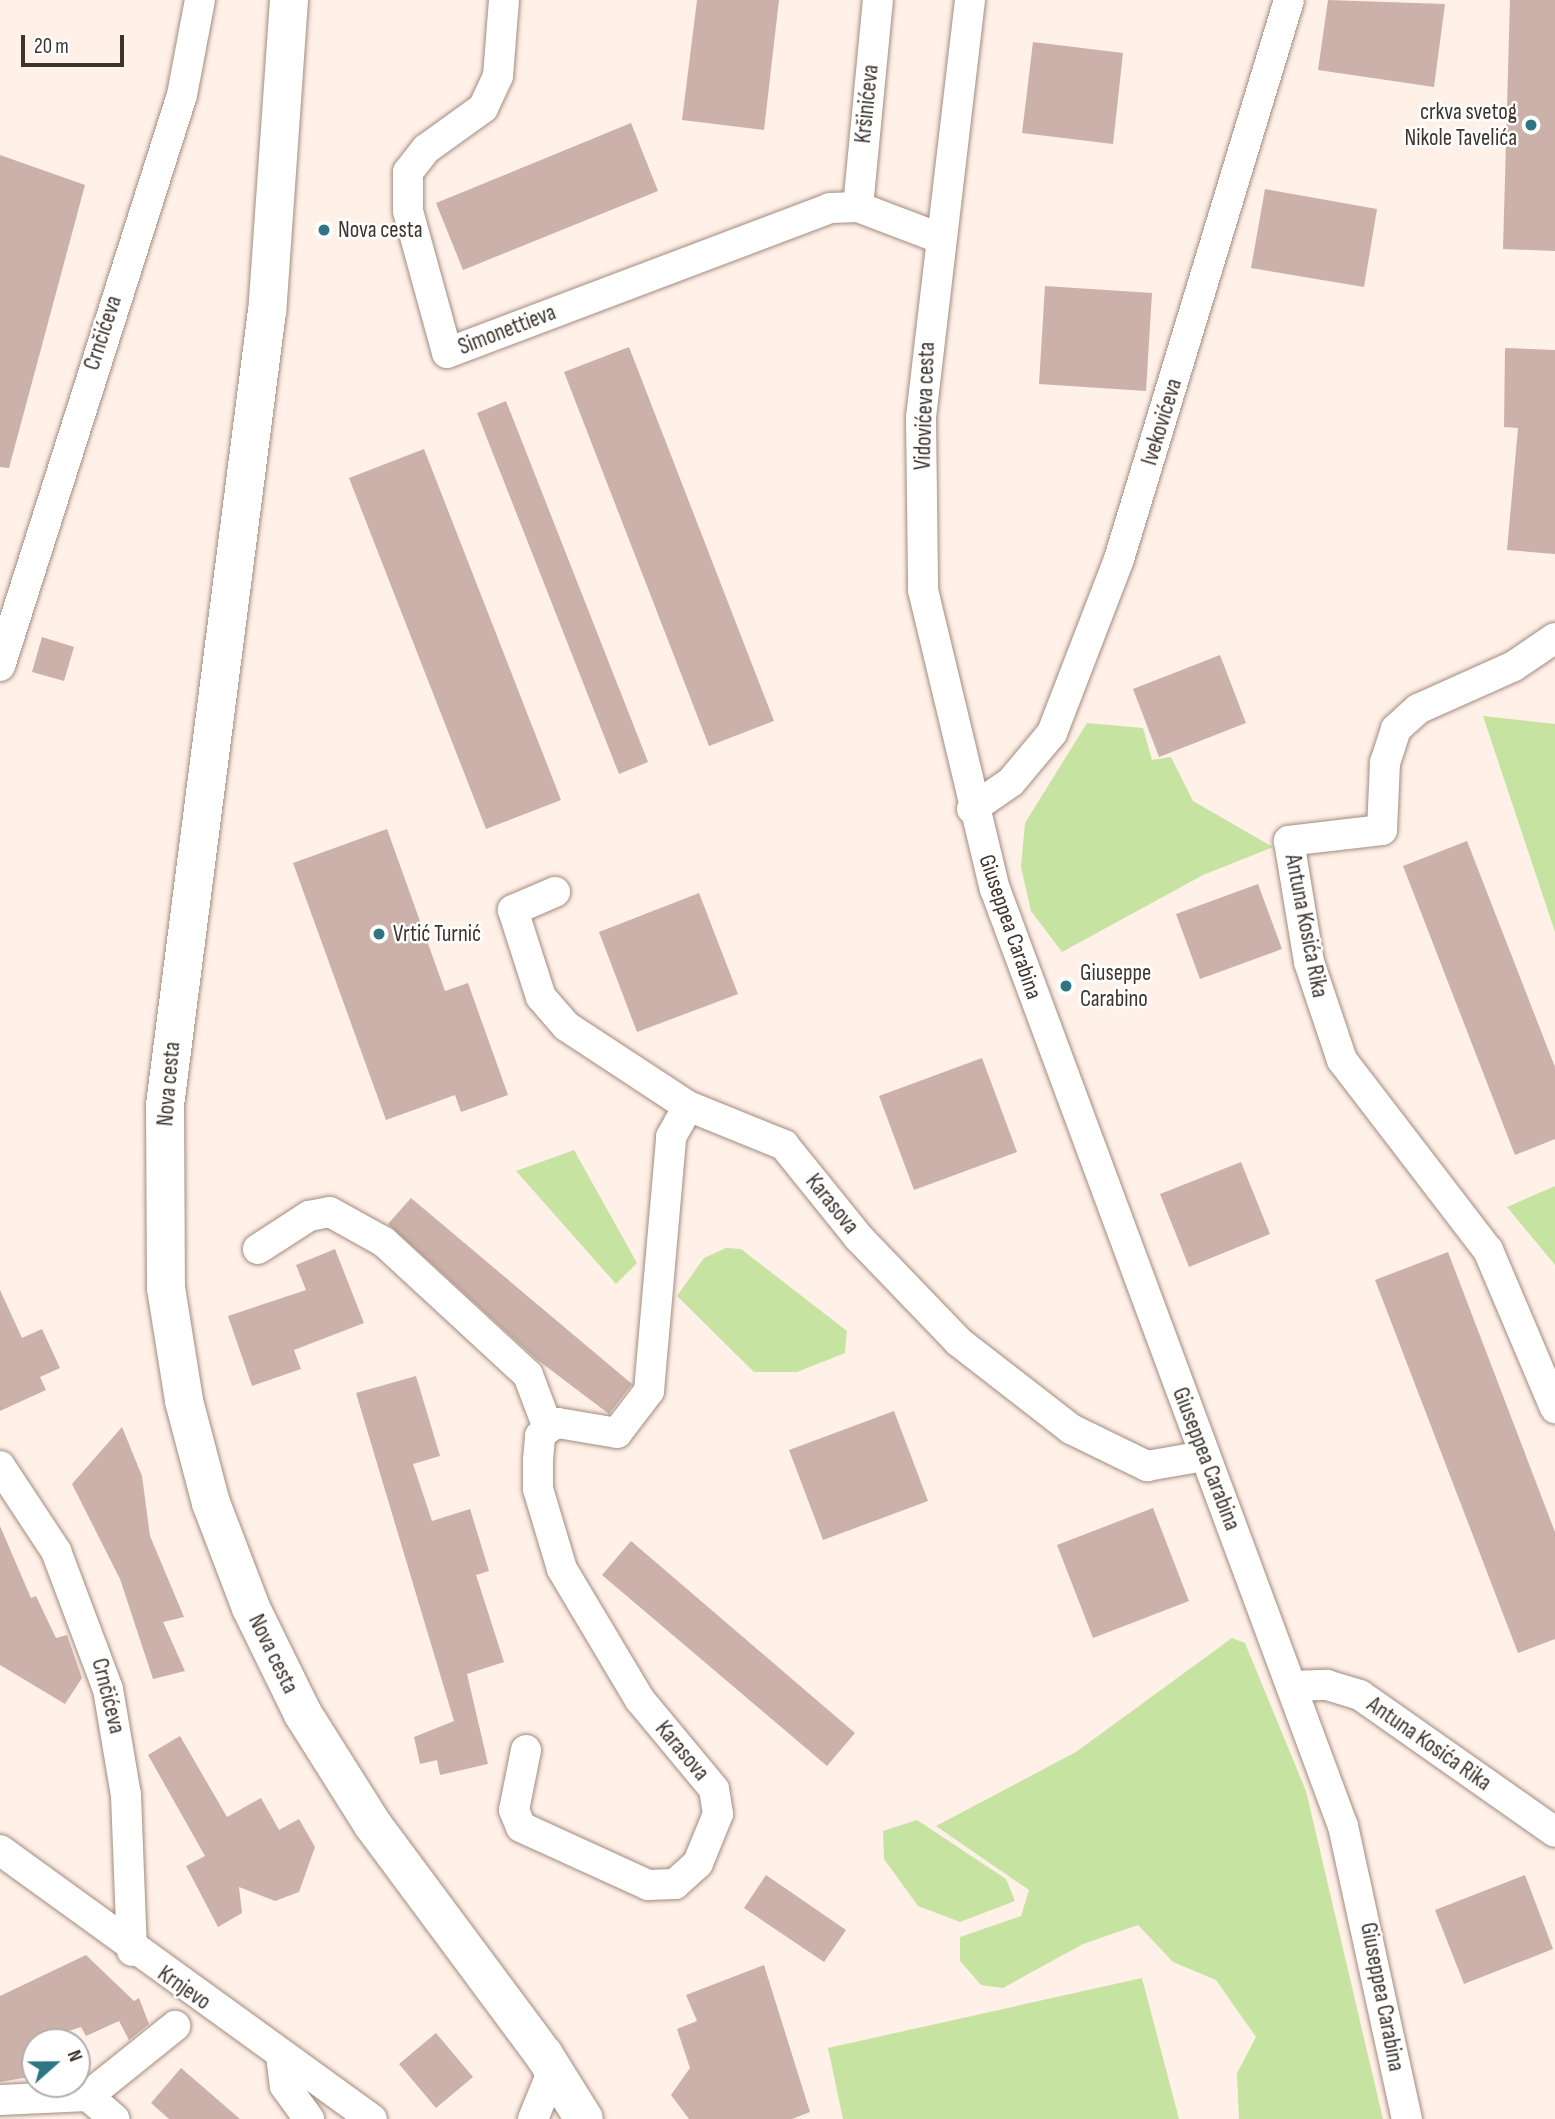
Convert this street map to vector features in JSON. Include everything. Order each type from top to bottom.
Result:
[{"type":"street","name":"Crnčićeva","points":[[0,666],[182,95],[200,0]]},
{"type":"street","name":"Nova cesta","points":[[289,0],[267,311],[165,1105],[166,1287],[184,1401],[211,1503],[274,1655],[373,1825],[553,2070],[584,2119]]},
{"type":"street","name":"Simonettieva","points":[[504,0],[498,76],[483,108],[426,149],[408,172],[408,211],[447,353],[800,216],[858,207],[939,238]]},
{"type":"street","name":"Kršinićeva","points":[[858,207],[878,0]]},
{"type":"street","name":"Vidovićeva cesta","points":[[970,0],[939,238],[921,417],[923,590],[972,809]]},
{"type":"street","name":"Ivekovićeva","points":[[972,809],[1011,782],[1052,733],[1145,476],[1289,0]]},
{"type":"street","name":"Antuna Kosića Rika","points":[[1555,638],[1514,666],[1418,709],[1396,729],[1385,762],[1382,830],[1289,841],[1309,962],[1342,1060],[1488,1250],[1555,1408]]},
{"type":"street","name":"Giuseppea Carabina","points":[[972,809],[1043,1024],[1291,1686],[1359,1882],[1406,2119]]},
{"type":"street","name":"Karasova","points":[[555,892],[513,910],[541,997],[601,1052],[688,1107],[784,1145],[859,1238],[958,1342],[1071,1429],[1147,1466],[1205,1456]]},
{"type":"street","points":[[258,1249],[319,1213],[330,1213],[384,1242],[528,1375],[548,1428],[558,1423],[617,1433],[628,1427],[649,1391],[671,1137],[688,1107]]},
{"type":"street","name":"Karasova","points":[[526,1750],[514,1810],[521,1827],[648,1885],[675,1884],[698,1863],[718,1814],[713,1789],[640,1700],[562,1569],[538,1489],[540,1436],[548,1428]]},
{"type":"street","name":"Crnčićeva","points":[[0,1466],[56,1550],[108,1689],[126,1795],[132,1951]]},
{"type":"street","name":"Antuna Kosića Rika","points":[[1291,1686],[1327,1685],[1360,1695],[1555,1832]]},
{"type":"street","name":"Krnjevo","points":[[0,1850],[132,1951],[373,2119]]},
{"type":"street","points":[[91,2094],[175,2026]]},
{"type":"street","points":[[281,2055],[285,2086],[309,2119]]},
{"type":"street","points":[[533,2119],[553,2070]]},
{"type":"street","points":[[0,2100],[44,2098]]},
{"type":"street","points":[[90,2098],[114,2119]]},
{"type":"green space","points":[[1483,716],[1555,724],[1555,932]]},
{"type":"green space","points":[[1087,723],[1143,728],[1152,760],[1171,757],[1193,801],[1273,847],[1203,875],[1062,952],[1031,911],[1021,867],[1025,823]]},
{"type":"green space","points":[[574,1150],[637,1263],[616,1284],[516,1171]]},
{"type":"green space","points":[[1555,1186],[1555,1265],[1507,1207]]},
{"type":"green space","points":[[726,1248],[741,1249],[847,1331],[845,1353],[797,1372],[754,1372],[677,1296],[704,1258]]},
{"type":"green space","points":[[1232,1638],[1245,1643],[1306,1791],[1383,2119],[1239,2119],[1237,2073],[1256,2037],[1216,1980],[1173,1962],[1138,1925],[1083,1944],[1003,1988],[981,1985],[960,1961],[960,1937],[1021,1916],[1029,1890],[936,1826],[1076,1752]]},
{"type":"green space","points":[[917,1820],[1006,1879],[1015,1901],[960,1922],[918,1906],[884,1859],[883,1831]]},
{"type":"green space","points":[[1142,1978],[1179,2119],[843,2119],[828,2048]]},
{"type":"building","points":[[697,0],[779,0],[764,130],[682,120]]},
{"type":"building","points":[[1328,0],[1445,4],[1434,87],[1318,70]]},
{"type":"building","name":"crkva svetog Nikole Tavelića","points":[[1510,0],[1555,0],[1555,251],[1503,249]]},
{"type":"building","points":[[1033,42],[1123,53],[1113,144],[1022,133]]},
{"type":"building","points":[[631,123],[658,191],[463,270],[436,203]]},
{"type":"building","points":[[0,155],[85,185],[9,468],[0,467]]},
{"type":"building","points":[[1265,189],[1377,209],[1364,287],[1251,268]]},
{"type":"building","points":[[1045,286],[1152,293],[1146,391],[1039,384]]},
{"type":"building","points":[[629,347],[774,721],[709,746],[564,372]]},
{"type":"building","points":[[1505,348],[1555,350],[1555,554],[1507,550],[1518,428],[1504,427]]},
{"type":"building","points":[[506,401],[648,762],[619,774],[477,413]]},
{"type":"building","points":[[424,449],[561,800],[486,829],[349,478]]},
{"type":"building","points":[[42,637],[74,647],[64,681],[32,672]]},
{"type":"building","points":[[1220,655],[1246,723],[1159,757],[1133,689]]},
{"type":"building","points":[[387,829],[445,991],[468,983],[508,1095],[461,1112],[455,1095],[386,1120],[293,863]]},
{"type":"building","points":[[1467,841],[1555,1067],[1555,1139],[1515,1155],[1403,866]]},
{"type":"building","points":[[1258,884],[1282,949],[1200,979],[1176,914]]},
{"type":"building","points":[[699,893],[738,994],[637,1032],[599,932]]},
{"type":"building","points":[[982,1058],[1017,1152],[914,1190],[879,1096]]},
{"type":"building","points":[[1241,1162],[1270,1234],[1189,1267],[1160,1194]]},
{"type":"building","points":[[411,1198],[632,1384],[609,1414],[535,1358],[388,1224]]},
{"type":"building","points":[[335,1249],[364,1323],[294,1350],[301,1369],[252,1386],[228,1316],[306,1290],[296,1265]]},
{"type":"building","points":[[1448,1252],[1555,1532],[1555,1639],[1518,1653],[1375,1280]]},
{"type":"building","points":[[0,1290],[22,1338],[42,1329],[60,1368],[40,1377],[46,1390],[0,1411]]},
{"type":"building","points":[[416,1376],[440,1456],[413,1464],[432,1521],[470,1509],[489,1571],[476,1575],[504,1662],[467,1674],[488,1764],[440,1775],[437,1760],[420,1764],[414,1737],[454,1721],[356,1393]]},
{"type":"building","points":[[894,1411],[928,1501],[823,1540],[789,1450]]},
{"type":"building","points":[[122,1427],[142,1476],[150,1536],[184,1617],[163,1622],[185,1671],[153,1679],[120,1579],[72,1484]]},
{"type":"building","points":[[1153,1508],[1189,1601],[1093,1638],[1057,1545]]},
{"type":"building","points":[[0,1526],[31,1598],[36,1596],[56,1638],[67,1635],[82,1678],[65,1704],[0,1665]]},
{"type":"building","points":[[631,1541],[855,1733],[827,1766],[602,1575]]},
{"type":"building","points":[[180,1736],[227,1817],[261,1798],[279,1830],[299,1819],[315,1847],[299,1892],[275,1901],[239,1887],[242,1913],[218,1927],[186,1866],[205,1856],[148,1755]]},
{"type":"building","points":[[766,1875],[846,1930],[824,1962],[744,1908]]},
{"type":"building","points":[[1525,1875],[1553,1949],[1464,1984],[1435,1910]]},
{"type":"building","points":[[86,1955],[134,2001],[139,1998],[149,2024],[129,2040],[119,2021],[91,2034],[91,2028],[81,2027],[21,2028],[21,2078],[0,2082],[0,1996]]},
{"type":"building","points":[[764,1965],[810,2112],[792,2119],[689,2119],[671,2095],[690,2068],[677,2029],[697,2021],[686,1995]]},
{"type":"building","points":[[436,2033],[473,2077],[436,2108],[399,2064]]},
{"type":"building","points":[[181,2068],[240,2119],[169,2119],[151,2103]]},
{"type":"place","name":"crkva svetog Nikole Tavelića","points":[[1531,125]]},
{"type":"place","name":"Nova cesta","points":[[324,230]]},
{"type":"place","name":"Vrtić Turnić","points":[[379,934]]},
{"type":"place","name":"Giuseppe Carabino","points":[[1066,986]]}]
